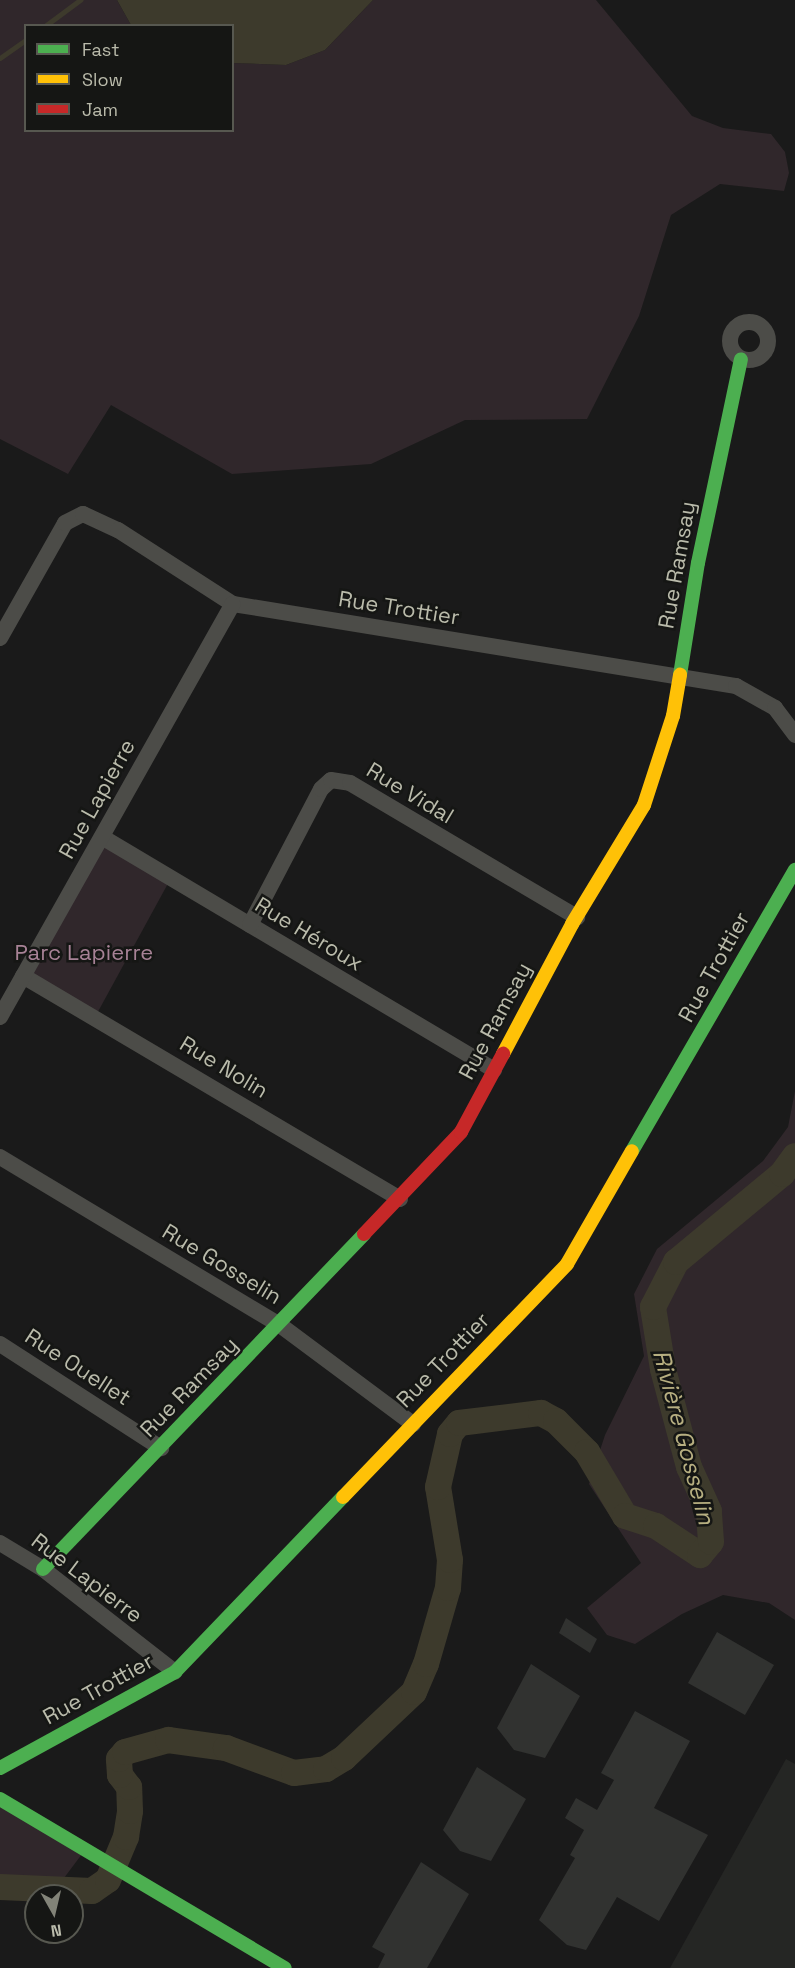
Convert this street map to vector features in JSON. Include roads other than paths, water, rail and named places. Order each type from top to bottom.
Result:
[{"type":"street","name":"Rue Ramsay","points":[[43,1569],[400,1200],[461,1132],[577,917],[644,805],[665,746],[682,675],[698,562],[741,359]]},
{"type":"street","name":"Rue Trottier","points":[[0,638],[64,523],[83,514],[94,516],[233,604],[682,675],[736,686],[755,694],[775,708],[795,735]]},
{"type":"street","name":"Rue Lapierre","points":[[0,1017],[233,604]]},
{"type":"street","name":"Rue Vidal","points":[[250,925],[321,789],[331,780],[350,783],[577,917]]},
{"type":"street","name":"Rue Héroux","points":[[102,837],[494,1070]]},
{"type":"street","name":"Rue Trottier","points":[[0,1768],[175,1672],[567,1264],[795,870]]},
{"type":"street","name":"Rue Nolin","points":[[23,976],[400,1200]]},
{"type":"street","name":"Rue Gosselin","points":[[0,1157],[280,1325],[413,1424]]},
{"type":"street","name":"Rue Ouellet","points":[[0,1344],[161,1448]]},
{"type":"street","name":"Rue Lapierre","points":[[0,1543],[43,1569],[175,1672]]},
{"type":"street","points":[[0,1799],[285,1968]]},
{"type":"waterway","points":[[48,24],[80,0]]},
{"type":"waterway","points":[[0,58],[24,41]]},
{"type":"waterway","name":"Rivière Gosselin","points":[[0,1887],[92,1891],[108,1880],[126,1837],[130,1811],[129,1787],[120,1775],[119,1759],[125,1752],[168,1740],[226,1748],[294,1773],[326,1769],[344,1758],[414,1692],[426,1664],[448,1588],[450,1560],[438,1487],[450,1434],[459,1423],[541,1413],[556,1421],[587,1452],[625,1516],[656,1526],[700,1555],[711,1542],[709,1511],[689,1467],[663,1369],[653,1307],[676,1262],[782,1174],[795,1156]]},
{"type":"park label","name":"Parc Lapierre","points":[[84,953]]}]
